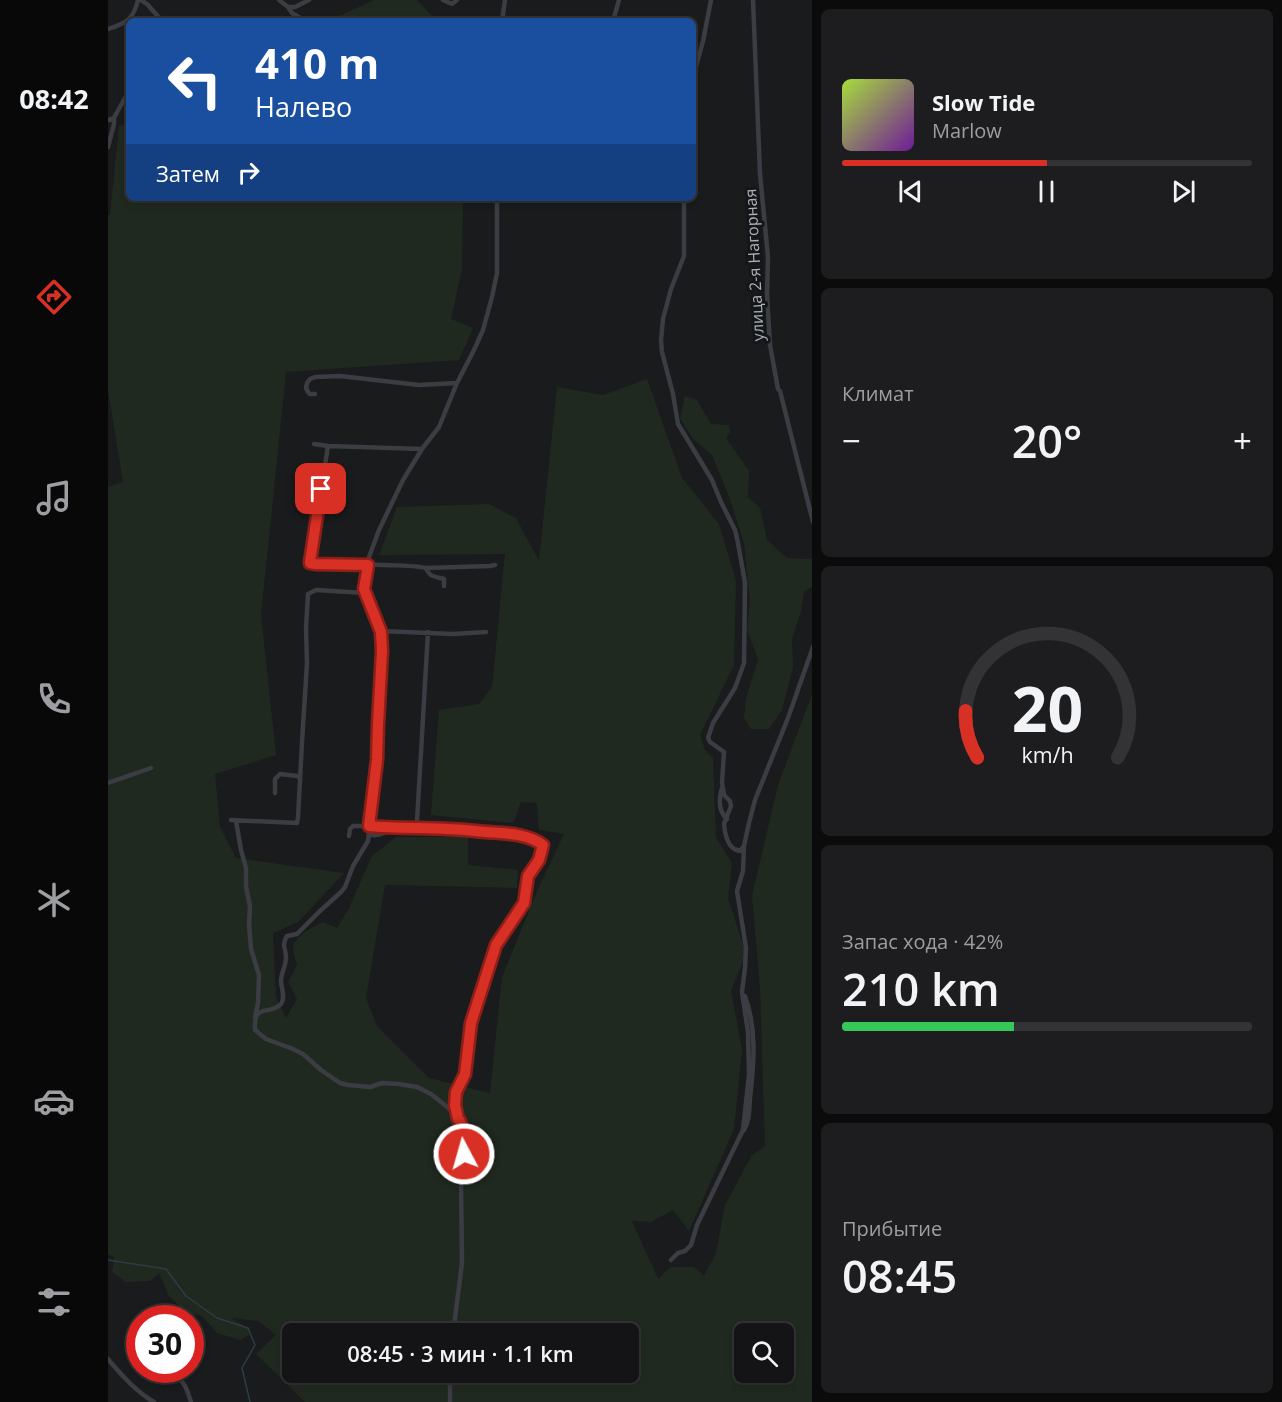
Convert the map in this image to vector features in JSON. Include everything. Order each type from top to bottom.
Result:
[{"type":"street","points":[[131,18],[140,0],[159,18]]},
{"type":"street","points":[[279,0],[288,7],[292,14],[299,18]]},
{"type":"street","points":[[292,14],[292,8],[309,0]]},
{"type":"street","points":[[443,0],[455,2],[449,10]]},
{"type":"street","points":[[502,18],[505,0]]},
{"type":"street","points":[[614,18],[619,0]]},
{"type":"street","points":[[696,67],[711,0]]},
{"type":"street","name":"улица 2-я Нагорная","points":[[753,0],[760,174],[768,257],[767,295],[771,354],[812,518]]},
{"type":"street","points":[[288,7],[295,7]]},
{"type":"street","points":[[108,28],[126,22]]},
{"type":"street","points":[[108,147],[114,124],[111,119],[126,96]]},
{"type":"street","points":[[389,828],[378,836],[371,835],[382,651],[381,632],[364,586],[371,550],[389,508],[406,473],[442,420],[483,330],[492,297],[497,263],[497,201]]},
{"type":"street","points":[[684,201],[684,256],[671,289],[663,319],[662,352],[678,424],[712,480],[735,530],[745,583],[744,663],[735,688],[713,723],[708,738],[724,752],[724,795],[730,801],[731,806],[724,825],[727,839],[734,849],[740,850],[744,846]]},
{"type":"street","points":[[315,394],[308,392],[306,388],[310,379],[315,377],[340,376],[419,385],[457,383]]},
{"type":"street","points":[[314,444],[422,449]]},
{"type":"street","points":[[328,446],[310,563],[425,568],[495,565]]},
{"type":"street","points":[[425,568],[431,575],[444,579],[444,586]]},
{"type":"street","points":[[365,593],[316,590],[308,594],[306,680],[297,824],[233,820],[246,868],[251,949],[259,975],[255,1030],[266,1039],[303,1054],[340,1083],[370,1087],[382,1083],[417,1087],[432,1094],[460,1121],[465,1148],[459,1164]]},
{"type":"street","points":[[381,632],[453,634],[486,632]]},
{"type":"street","points":[[414,829],[418,812],[428,632]]},
{"type":"street","points":[[671,1260],[691,1245],[697,1225],[742,1132],[749,1074],[749,1052],[742,992],[746,948],[737,891],[744,871],[744,846],[758,793],[812,650]]},
{"type":"street","points":[[108,783],[151,768]]},
{"type":"street","points":[[275,793],[275,779],[280,774],[300,778]]},
{"type":"street","points":[[723,787],[720,794],[720,805],[723,816],[727,819]]},
{"type":"street","points":[[349,836],[353,826],[465,829],[529,837],[543,845],[539,860],[528,876],[524,903],[496,945],[476,1004],[469,1034],[465,1074],[456,1092],[457,1117],[454,1125],[454,1146],[461,1178],[462,1263],[454,1323]]},
{"type":"street","points":[[255,1019],[259,1013],[280,1005],[283,1000],[281,982],[286,957],[285,938],[297,934],[345,887],[365,848],[371,828]]},
{"type":"street","points":[[108,1359],[134,1387],[154,1402]]},
{"type":"street","points":[[184,1383],[191,1402]]},
{"type":"street","points":[[450,1383],[450,1402]]},
{"type":"shaded area","points":[[374,0],[417,0],[434,18],[335,18]]},
{"type":"shaded area","points":[[119,125],[126,126],[126,201],[463,201],[462,269],[451,319],[473,328],[459,360],[286,372],[261,615],[276,755],[215,774],[220,827],[236,858],[344,873],[298,922],[273,933],[276,997],[286,1018],[297,999],[288,982],[297,965],[293,953],[296,940],[304,932],[323,922],[337,928],[348,910],[372,856],[396,837],[468,837],[468,865],[518,870],[517,888],[385,885],[366,998],[377,1026],[429,1078],[490,1093],[502,977],[538,889],[564,834],[539,830],[537,803],[521,802],[513,823],[431,815],[439,710],[479,704],[492,687],[505,554],[379,555],[397,507],[489,504],[516,518],[539,561],[557,387],[603,395],[647,379],[682,478],[719,524],[736,581],[734,665],[700,735],[705,750],[713,758],[716,838],[732,863],[728,898],[746,954],[731,991],[742,1049],[734,1129],[689,1231],[673,1210],[651,1222],[632,1221],[658,1279],[671,1267],[694,1267],[704,1276],[716,1253],[725,1205],[752,1155],[765,1146],[760,988],[752,896],[778,785],[812,694],[812,1402],[305,1402],[286,1383],[639,1383],[639,1323],[282,1323],[282,1379],[256,1354],[276,1335],[258,1321],[231,1318],[248,1328],[249,1335],[240,1340],[217,1333],[204,1318],[204,1305],[178,1305],[169,1296],[159,1273],[150,1281],[126,1282],[112,1272],[114,1257],[108,1254],[108,487],[123,482],[108,390],[108,215],[110,215]]},
{"type":"shaded area","points":[[685,396],[697,400],[711,424],[729,425],[730,432],[726,438],[749,471],[748,497],[760,508],[767,540],[787,558],[812,558],[812,587],[804,591],[801,611],[792,639],[793,668],[782,710],[769,729],[751,729],[744,718],[746,699],[758,659],[747,630],[750,601],[744,543],[730,499],[712,455],[693,439],[680,418]]},
{"type":"waterway","points":[[108,1260],[166,1269],[186,1296],[217,1318],[248,1328],[255,1345],[242,1368],[250,1402]]},
{"type":"route","points":[[321,489],[310,563],[368,565],[364,589],[381,632],[377,760],[369,826],[400,829],[465,829],[505,833],[529,837],[543,845],[539,860],[528,876],[524,903],[496,945],[471,1023],[465,1074],[456,1092],[455,1105],[464,1134],[464,1154]]}]
